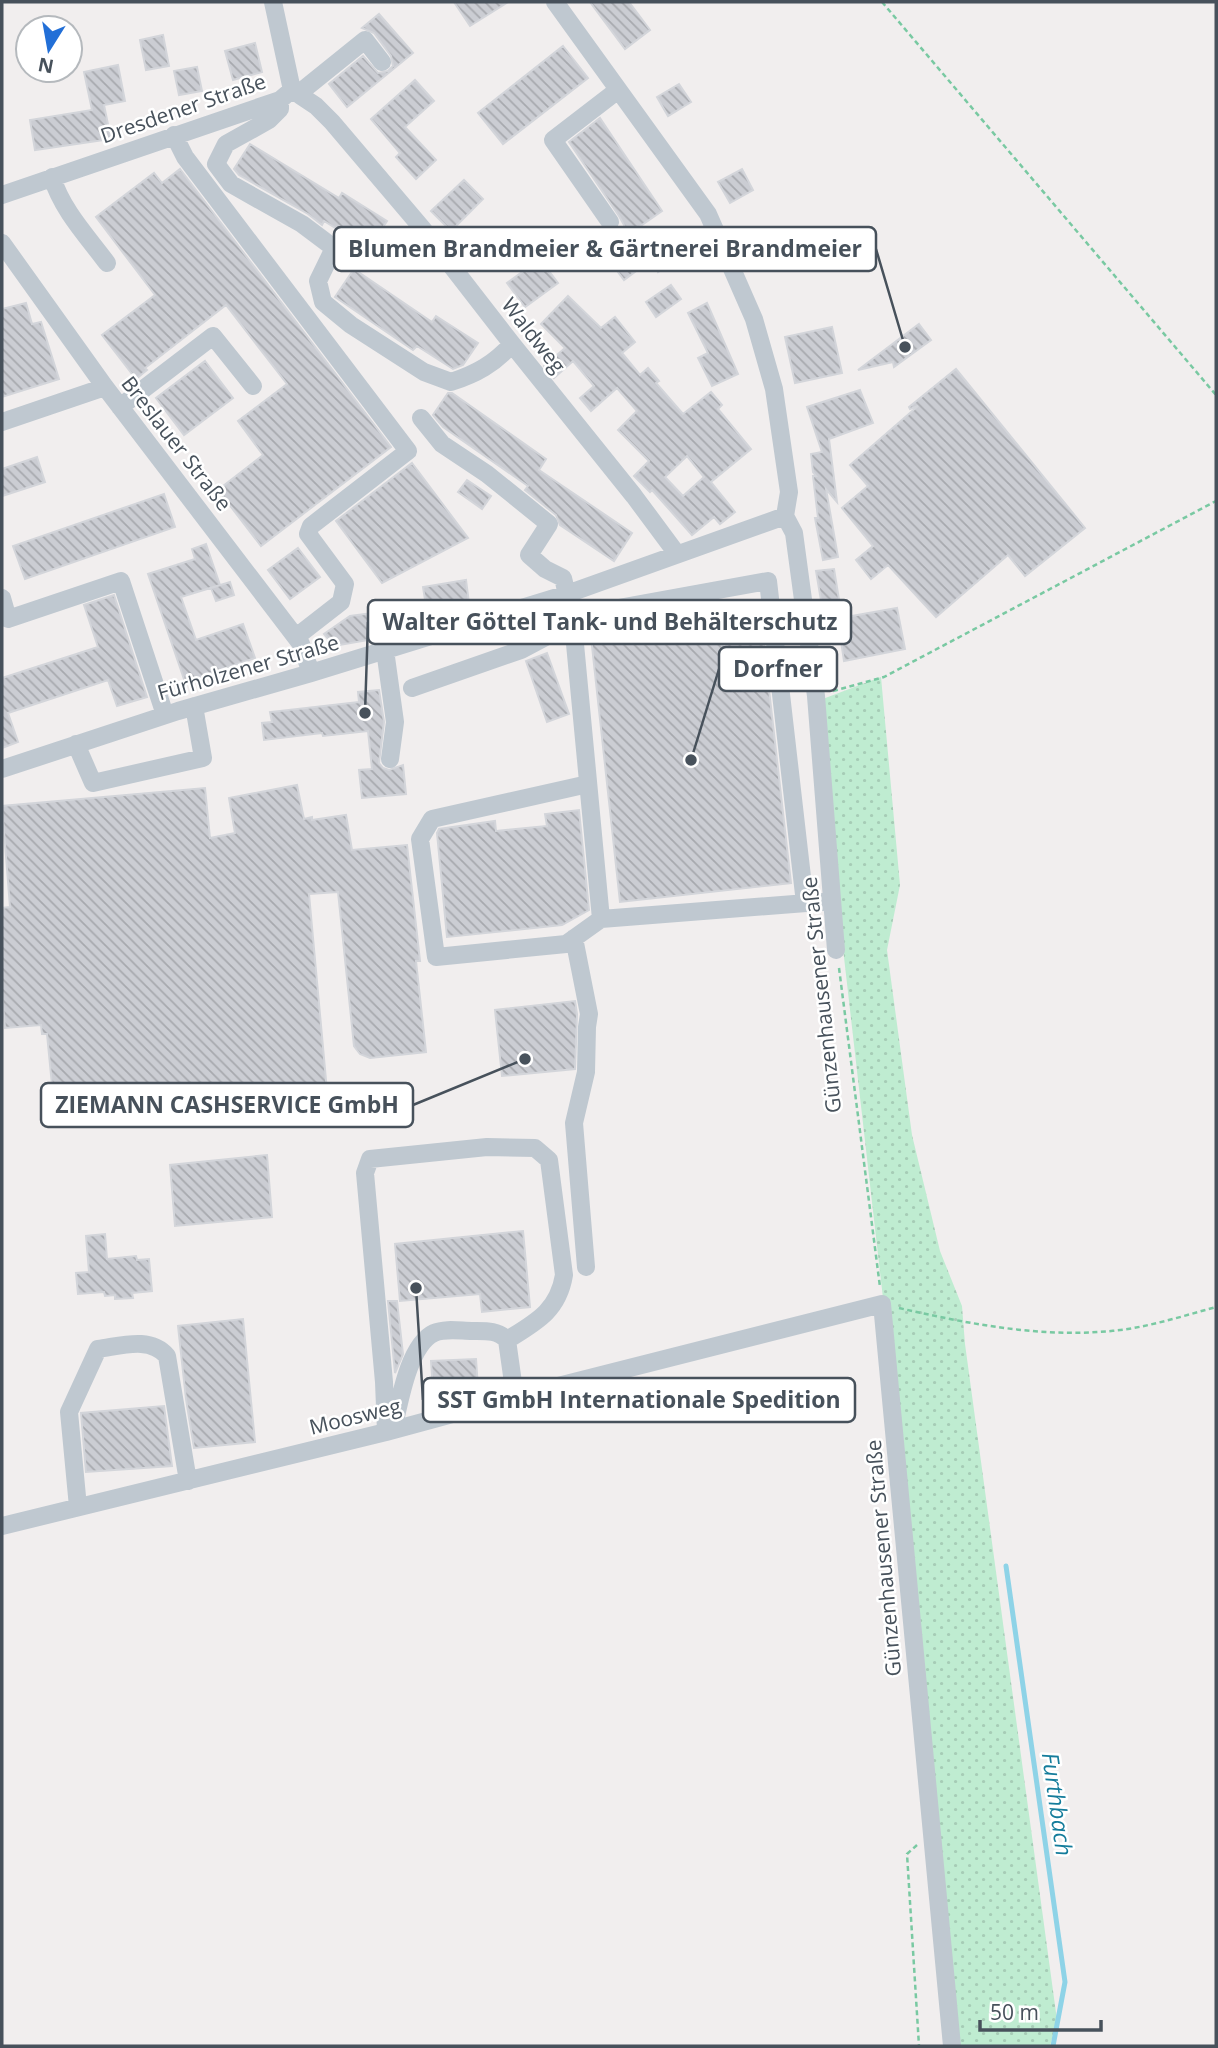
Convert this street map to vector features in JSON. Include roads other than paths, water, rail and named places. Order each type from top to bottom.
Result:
[{"type":"street","name":"Dresdener Straße","points":[[2,195],[290,94],[273,2]]},
{"type":"street","name":"Günzenhausener Straße","points":[[555,2],[708,214],[754,319],[774,388],[787,466],[789,492],[785,516],[794,533],[816,696],[836,950]]},
{"type":"street","points":[[382,62],[365,40],[290,94],[281,109],[269,120],[226,144],[216,164],[231,184],[302,224],[334,248],[366,262],[382,258],[403,245],[422,228]]},
{"type":"street","points":[[610,222],[553,141],[618,90]]},
{"type":"street","name":"Waldweg","points":[[290,94],[316,106],[422,228],[677,554]]},
{"type":"street","points":[[174,135],[185,157],[408,451],[311,526],[308,534],[345,584],[341,602],[296,638]]},
{"type":"street","points":[[51,177],[56,192],[107,263]]},
{"type":"street","name":"Breslauer Straße","points":[[2,243],[105,387],[301,644],[311,673]]},
{"type":"street","points":[[334,248],[318,281],[323,302],[351,325],[424,372],[451,382],[498,360],[512,344]]},
{"type":"street","points":[[120,407],[213,336],[253,386]]},
{"type":"street","points":[[2,422],[105,387]]},
{"type":"street","points":[[421,418],[442,444],[487,474],[549,524],[529,555],[545,569],[564,578],[574,618],[606,919]]},
{"type":"street","name":"Fürholzener Straße","points":[[2,769],[194,706],[567,594],[785,516]]},
{"type":"street","points":[[2,598],[8,619],[121,581],[165,715]]},
{"type":"street","points":[[412,688],[521,650],[574,618],[768,581],[805,903]]},
{"type":"street","points":[[574,618],[588,784],[606,919]]},
{"type":"street","points":[[385,650],[395,722],[390,759]]},
{"type":"street","points":[[76,744],[93,783],[203,758],[194,706]]},
{"type":"street","points":[[588,784],[432,819],[421,839],[436,957],[566,944],[606,919],[832,901]]},
{"type":"street","points":[[575,938],[589,1014],[586,1072],[575,1123],[586,1267]]},
{"type":"street","points":[[390,1431],[365,1173],[370,1159],[487,1147],[535,1148],[549,1160],[564,1275],[561,1291],[541,1319],[507,1340]]},
{"type":"street","name":"Günzenhausener Straße","points":[[882,1304],[952,2046]]},
{"type":"street","name":"Moosweg","points":[[2,1526],[390,1431],[882,1304]]},
{"type":"street","points":[[390,1431],[418,1350],[433,1334],[444,1331],[487,1331],[502,1334],[507,1340],[515,1397]]},
{"type":"street","points":[[78,1507],[69,1412],[98,1349],[140,1343],[161,1349],[167,1356],[188,1481]]},
{"type":"waterway","name":"Furthbach","points":[[1006,1566],[1065,1982],[1053,2046]]},
{"type":"place","name":"Blumen Brandmeier & Gärtnerei Brandmeier","points":[[905,347]]},
{"type":"place","name":"Walter Göttel Tank- und Behälterschutz","points":[[365,713]]},
{"type":"place","name":"Dorfner","points":[[691,760]]},
{"type":"place","name":"ZIEMANN CASHSERVICE GmbH","points":[[525,1059]]},
{"type":"place","name":"SST GmbH Internationale Spedition","points":[[416,1288]]}]
